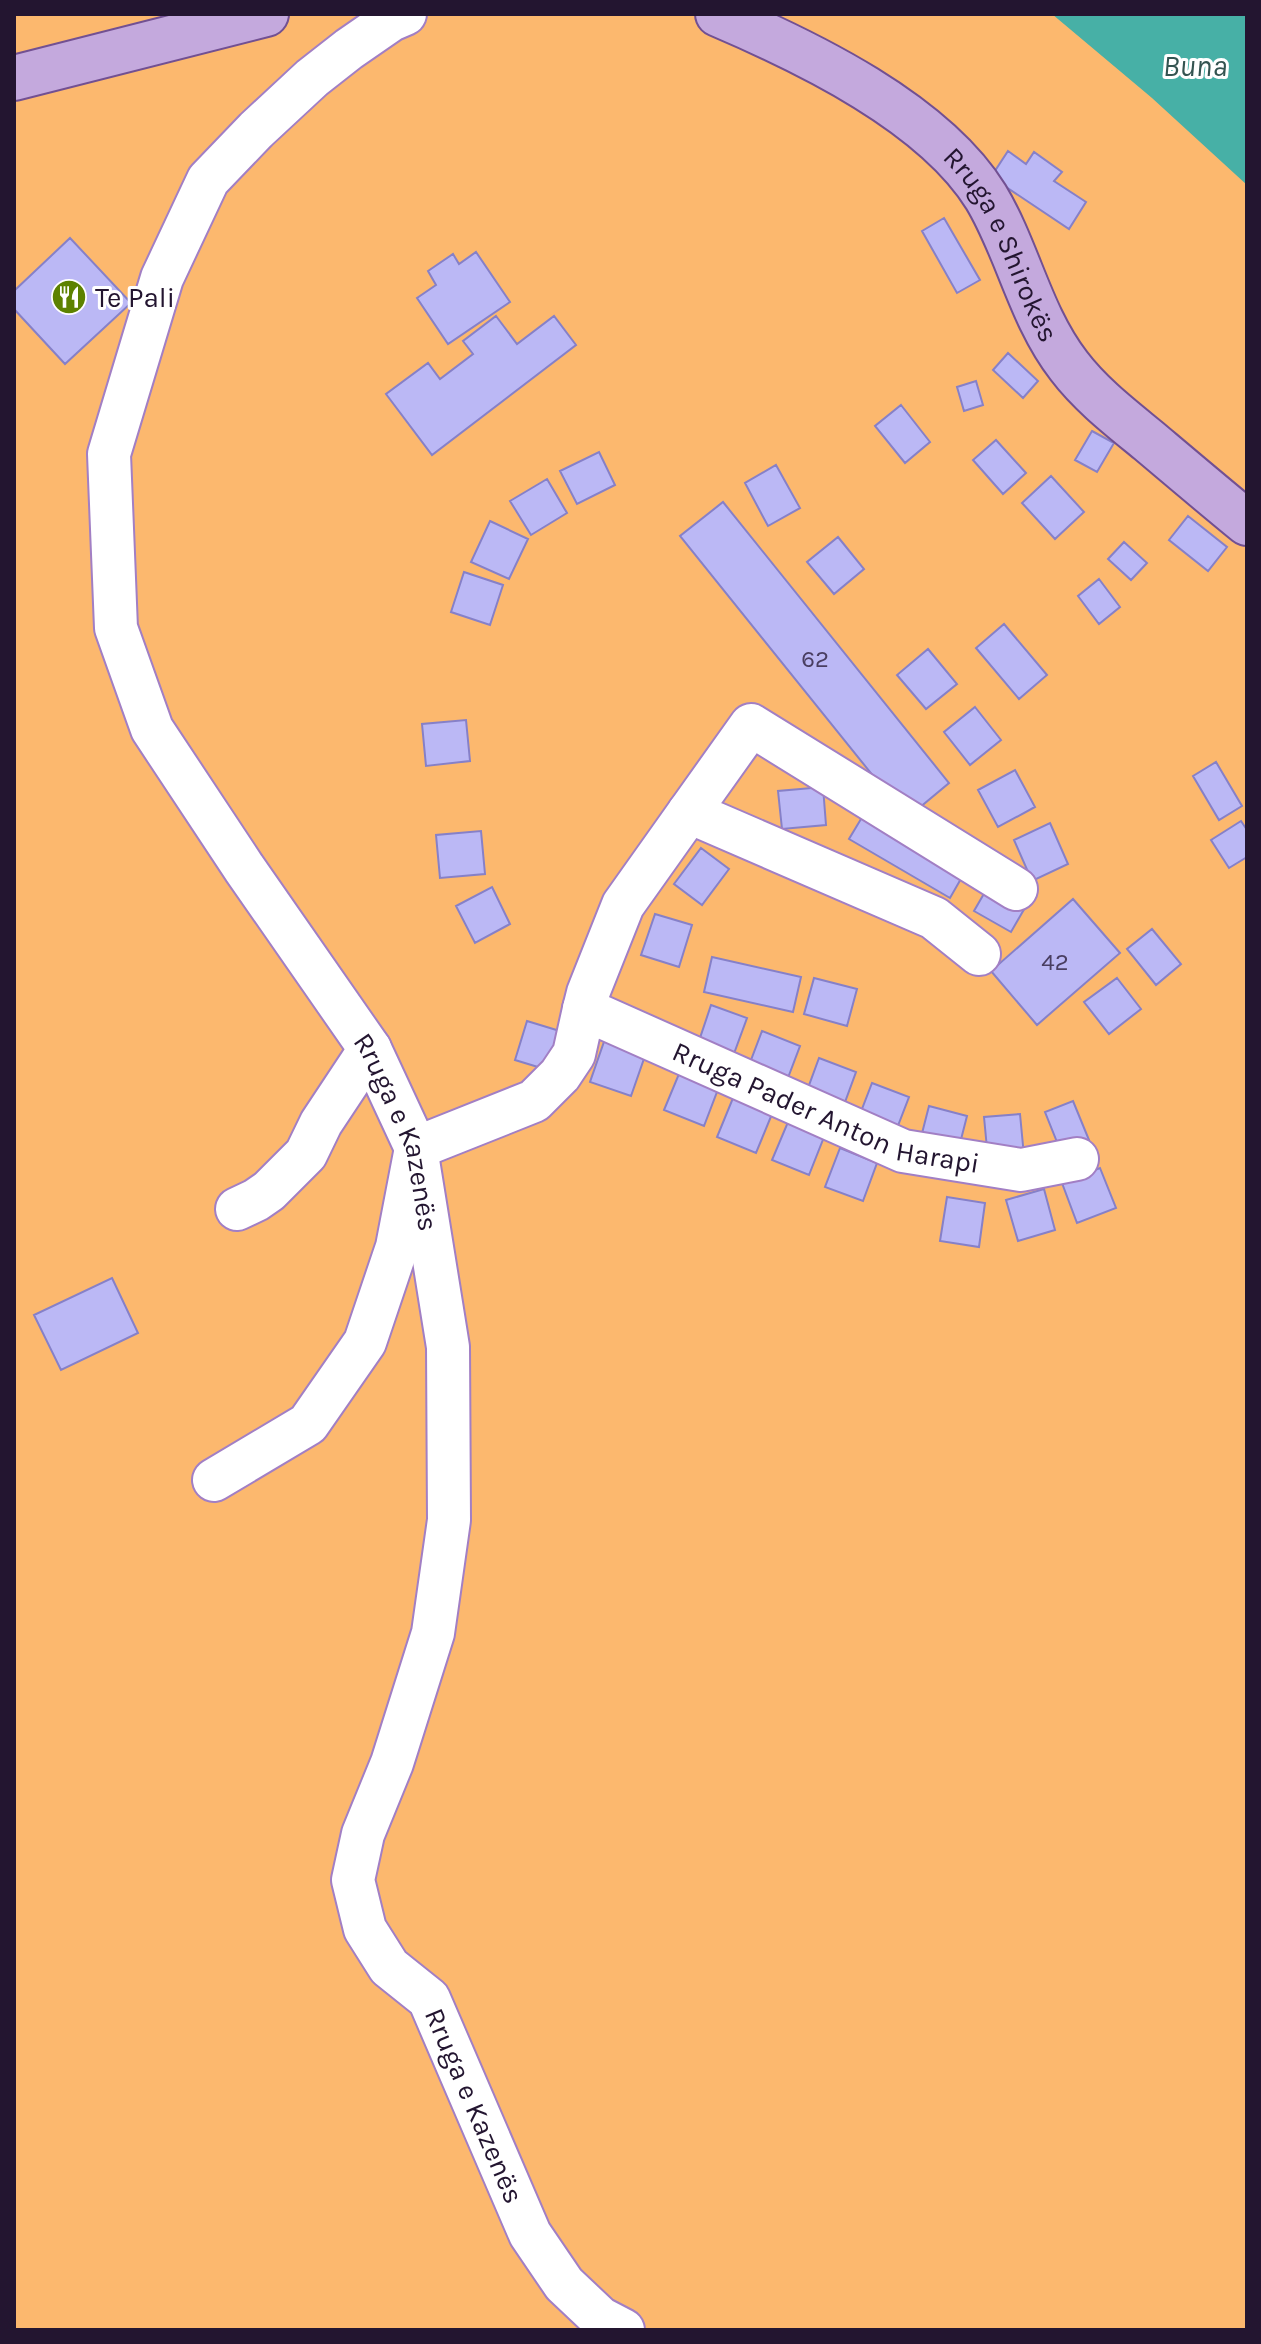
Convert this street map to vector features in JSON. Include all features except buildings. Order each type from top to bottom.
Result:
[{"type":"main road","points":[[14,78],[266,14]]},
{"type":"main road","name":"Rruga e Shirokës","points":[[718,14],[827,68],[902,112],[936,138],[973,178],[987,199],[1044,326],[1069,366],[1117,414],[1247,523]]},
{"type":"street","name":"Rruga e Kazenës","points":[[405,14],[391,20],[312,78],[208,180],[162,278],[109,454],[116,628],[152,729],[370,1049],[416,1148],[448,1347],[449,1520],[433,1633],[392,1763],[363,1834],[353,1880],[365,1929],[389,1967],[429,1999],[530,2234],[564,2284],[600,2318],[623,2330]]},
{"type":"street","points":[[214,1480],[308,1424],[365,1342],[397,1247],[416,1148],[534,1101],[560,1075],[574,1054],[588,993],[623,905],[751,725],[1016,889]]},
{"type":"street","points":[[689,812],[934,918],[979,954]]},
{"type":"street","name":"Rruga Pader Anton Harapi","points":[[584,1009],[903,1151],[1021,1170],[1077,1159]]},
{"type":"street","points":[[237,1209],[269,1191],[306,1154],[321,1123],[370,1049]]},
{"type":"shaded area","points":[[14,14],[1247,14],[1247,2330],[14,2330]]},
{"type":"water","name":"Buna","points":[[1052,14],[1247,14],[1247,185],[1152,98]]},
{"type":"place","name":"Te Pali","points":[[69,297]]}]
